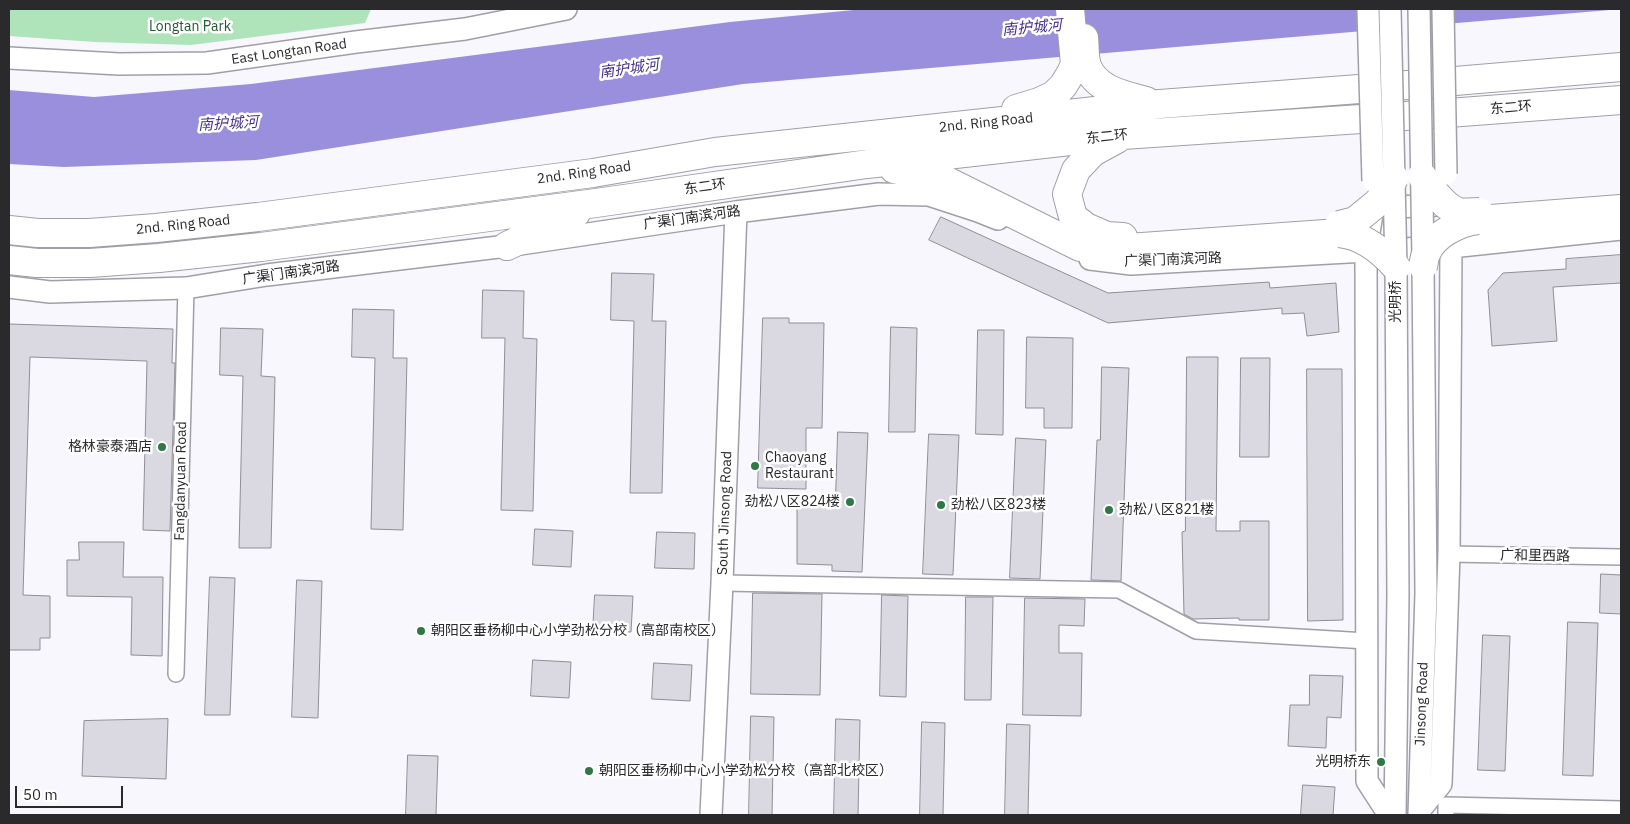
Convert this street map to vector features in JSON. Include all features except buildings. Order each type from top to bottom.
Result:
[{"type":"highway","points":[[1070,9],[1081,64],[1089,69],[1100,84],[1112,91],[1160,104],[1382,88],[1621,67]]},
{"type":"highway","points":[[990,122],[1054,95],[1081,64],[1082,9]]},
{"type":"highway","name":"东二环","points":[[596,203],[868,164],[1123,135],[1621,100]]},
{"type":"highway","name":"2nd. Ring Road","points":[[9,230],[38,233],[89,233],[258,217],[583,174],[715,152],[1160,104]]},
{"type":"highway","points":[[1123,135],[1093,152],[1076,170],[1067,194],[1073,216],[1086,227],[1107,236],[1135,238],[1339,229],[1372,245],[1396,267]]},
{"type":"highway","points":[[868,164],[945,180],[1080,247],[1100,250],[1339,229],[1355,220],[1388,192],[1384,179]]},
{"type":"highway","points":[[1434,175],[1436,195],[1451,208],[1459,212],[1479,216],[1621,209]]},
{"type":"highway","points":[[1423,266],[1426,253],[1438,237],[1479,216],[1621,201]]},
{"type":"highway","points":[[507,246],[596,203]]},
{"type":"highway","points":[[9,260],[37,264],[90,263],[159,258],[596,203]]},
{"type":"street","name":"East Longtan Road","points":[[9,58],[119,64],[207,63],[465,29],[566,9]]},
{"type":"street","name":"光明桥","points":[[1368,9],[1384,179],[1396,267],[1398,595]]},
{"type":"street","name":"光明桥","points":[[1384,179],[1390,9]]},
{"type":"street","name":"光明桥","points":[[1419,9],[1434,175]]},
{"type":"street","name":"光明桥","points":[[1426,593],[1423,266],[1434,175],[1443,9]]},
{"type":"street","points":[[1419,813],[1441,784],[1449,554],[1451,247],[1447,205],[1434,175]]},
{"type":"street","points":[[1384,179],[1373,208],[1366,251],[1367,781],[1389,815]]},
{"type":"street","name":"广渠门南滨河路","points":[[9,288],[50,292],[186,288],[276,274],[507,246],[736,212],[879,194],[929,195],[978,211],[1090,259],[1131,264],[1451,247],[1621,229]]},
{"type":"street","points":[[1373,208],[1447,205]]},
{"type":"street","name":"South Jinsong Road","points":[[711,815],[736,212]]},
{"type":"street","name":"Fangdanyuan Road","points":[[176,674],[186,288]]},
{"type":"street","name":"广和里西路","points":[[1449,554],[1621,557]]},
{"type":"street","points":[[722,583],[1119,590],[1196,632],[1367,642]]},
{"type":"street","name":"Jinsong Road","points":[[1419,813],[1426,593]]},
{"type":"street","name":"Jinsong Road","points":[[1395,815],[1398,595]]},
{"type":"street","points":[[1446,815],[1446,805],[1621,809]]},
{"type":"green space","name":"Longtan Park","points":[[9,9],[371,9],[365,23],[191,45],[95,42],[9,36]]},
{"type":"water","name":"南护城河","points":[[864,9],[1621,9],[743,84],[256,160],[64,167],[9,164],[9,90],[94,97],[251,84],[730,22]]},
{"type":"pier","points":[[1376,9],[1428,9],[1428,29],[1377,33]]},
{"type":"place","name":"格林豪泰酒店","points":[[162,447]]},
{"type":"place","name":"Chaoyang Restaurant","points":[[755,466]]},
{"type":"place","name":"劲松八区824楼","points":[[850,502]]},
{"type":"place","name":"劲松八区823楼","points":[[941,505]]},
{"type":"place","name":"劲松八区821楼","points":[[1109,510]]},
{"type":"place","name":"朝阳区垂杨柳中心小学劲松分校（高部南校区）","points":[[421,631]]},
{"type":"place","name":"光明桥东","points":[[1381,762]]},
{"type":"place","name":"朝阳区垂杨柳中心小学劲松分校（高部北校区）","points":[[589,771]]}]
